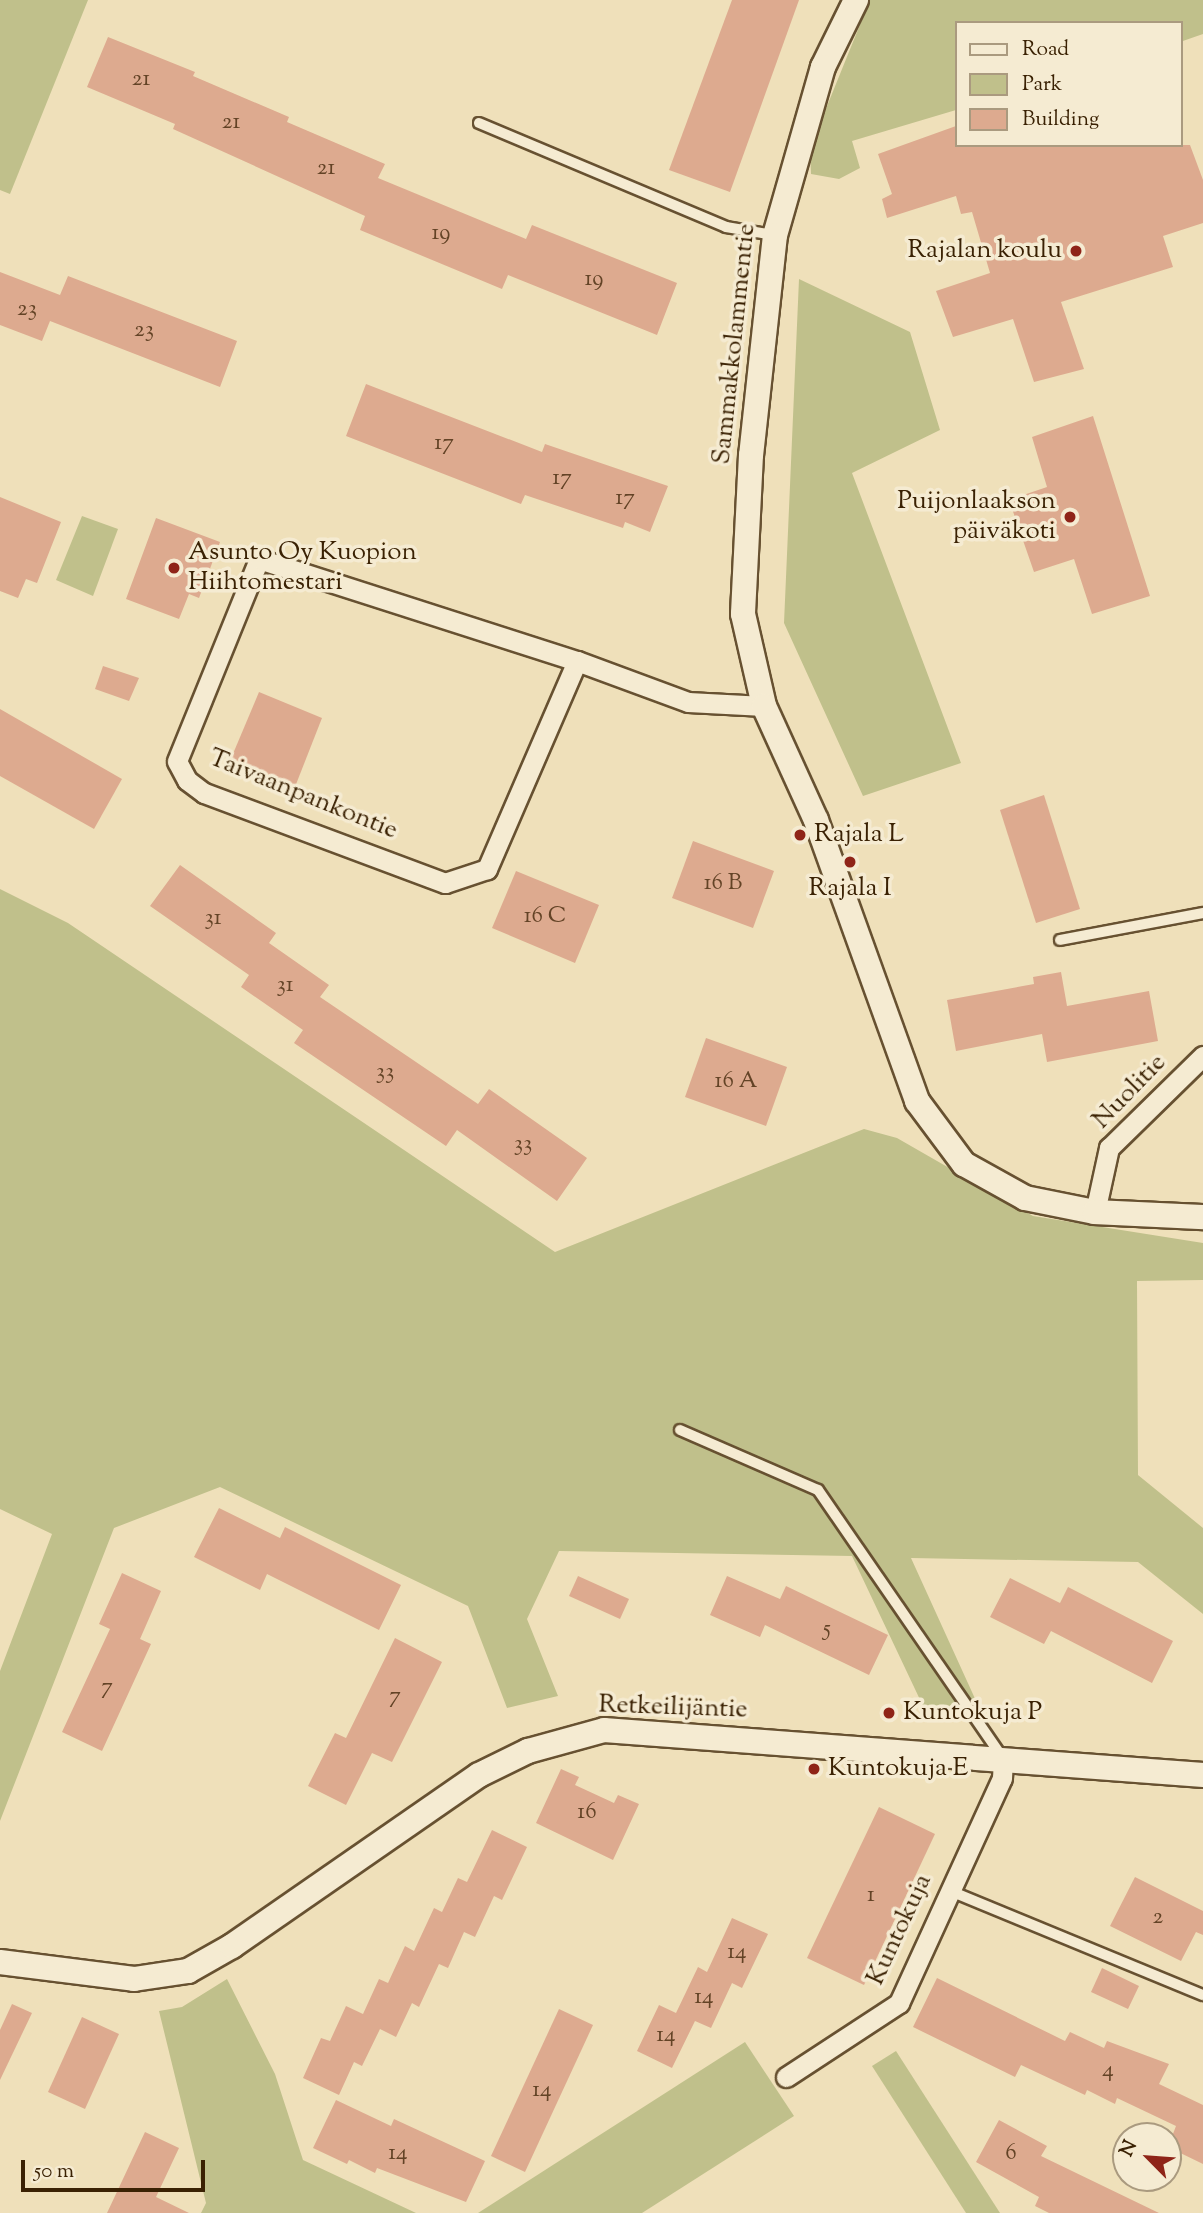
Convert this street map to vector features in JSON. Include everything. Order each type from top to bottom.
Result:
[{"type":"street","name":"Sammakkolammentie","points":[[764,706],[743,614],[751,455],[775,235],[823,67],[856,0]]},
{"type":"street","name":"Taivaanpankontie","points":[[577,661],[487,869],[445,883],[204,793],[187,780],[177,761],[259,559],[577,661],[688,702],[764,706]]},
{"type":"street","points":[[764,706],[816,820],[918,1101],[964,1164],[1025,1198],[1095,1212],[1203,1217]]},
{"type":"street","name":"Nuolitie","points":[[1095,1212],[1109,1148],[1203,1056]]},
{"type":"street","name":"Retkeilijäntie","points":[[0,1962],[134,1979],[188,1971],[232,1946],[479,1775],[528,1751],[604,1730],[695,1734],[1203,1775]]},
{"type":"street","name":"Kuntokuja","points":[[786,2077],[899,2003],[947,1890],[1002,1778],[1003,1758]]},
{"type":"lane","points":[[479,123],[726,227],[775,235]]},
{"type":"lane","points":[[1060,940],[1203,913]]},
{"type":"lane","points":[[680,1430],[818,1490],[1003,1758]]},
{"type":"lane","points":[[947,1890],[1203,1995]]},
{"type":"green space","points":[[0,0],[88,0],[10,194],[0,190]]},
{"type":"green space","points":[[870,0],[1203,0],[1203,34],[1182,41],[1182,21],[954,21],[954,111],[852,141],[860,168],[839,179],[811,174],[810,148]]},
{"type":"green space","points":[[799,279],[910,332],[940,430],[852,473],[961,763],[863,796],[784,623]]},
{"type":"green space","points":[[82,516],[118,529],[93,596],[56,580]]},
{"type":"green space","points":[[0,889],[68,923],[555,1252],[864,1129],[897,1138],[1033,1216],[1203,1243],[1203,1280],[1137,1281],[1138,1475],[1203,1528],[1203,1614],[1138,1562],[911,1558],[982,1714],[923,1706],[852,1556],[559,1551],[527,1619],[558,1696],[507,1708],[468,1606],[220,1487],[114,1528],[0,1821],[0,1671],[52,1534],[0,1509]]},
{"type":"green space","points":[[227,1979],[275,2074],[303,2160],[416,2213],[201,2213],[206,2203],[159,2011],[182,2007]]},
{"type":"green space","points":[[745,2042],[794,2116],[642,2213],[478,2213]]},
{"type":"green space","points":[[896,2051],[1000,2213],[966,2213],[872,2066]]},
{"type":"building","points":[[732,0],[799,0],[730,192],[669,170]]},
{"type":"building","points":[[108,37],[195,72],[193,76],[289,117],[287,122],[385,164],[378,178],[526,239],[532,225],[677,283],[657,335],[508,275],[502,289],[360,230],[365,216],[173,129],[175,124],[87,87]]},
{"type":"building","name":"Rajalan koulu","points":[[954,127],[954,147],[1190,145],[1203,180],[1203,223],[1163,236],[1173,267],[1061,302],[1084,369],[1034,382],[1013,319],[953,337],[936,291],[990,273],[972,212],[961,214],[956,196],[887,218],[882,199],[892,194],[878,154]]},
{"type":"building","points":[[0,272],[60,295],[68,276],[237,341],[220,387],[50,321],[42,341],[0,325]]},
{"type":"building","points":[[366,384],[542,452],[545,444],[668,486],[650,532],[625,522],[623,528],[525,495],[521,504],[346,436]]},
{"type":"building","name":"Puijonlaakson päiväkoti","points":[[1093,416],[1150,596],[1092,614],[1074,559],[1034,572],[1009,500],[1047,487],[1032,437]]},
{"type":"building","points":[[0,497],[61,522],[37,583],[26,579],[18,598],[0,591]]},
{"type":"building","name":"Asunto Oy Kuopion Hiihtomestari","points":[[156,518],[220,542],[199,598],[189,594],[179,619],[126,599]]},
{"type":"building","points":[[103,666],[139,678],[129,701],[95,689]]},
{"type":"building","points":[[259,692],[322,718],[293,792],[227,768]]},
{"type":"building","points":[[0,709],[122,779],[94,829],[0,776]]},
{"type":"building","points":[[1044,795],[1080,909],[1036,923],[1000,810]]},
{"type":"building","points":[[693,841],[774,871],[753,928],[672,898]]},
{"type":"building","points":[[180,865],[276,933],[269,943],[329,985],[320,997],[478,1104],[489,1089],[587,1158],[557,1201],[457,1130],[446,1146],[294,1043],[303,1030],[241,987],[249,975],[150,906]]},
{"type":"building","points":[[516,871],[599,905],[575,963],[492,928]]},
{"type":"building","points":[[1061,972],[1067,1006],[1149,991],[1158,1041],[1047,1062],[1042,1034],[956,1051],[947,1000],[1034,984],[1033,977]]},
{"type":"building","points":[[706,1038],[787,1067],[766,1126],[685,1097]]},
{"type":"building","points":[[219,1508],[280,1538],[285,1527],[401,1585],[379,1630],[267,1574],[260,1590],[194,1557]]},
{"type":"building","points":[[122,1573],[161,1591],[140,1639],[151,1644],[102,1751],[62,1732],[110,1629],[99,1624]]},
{"type":"building","points":[[578,1576],[629,1599],[620,1619],[569,1596]]},
{"type":"building","points":[[727,1576],[780,1599],[786,1586],[888,1635],[869,1675],[765,1625],[760,1637],[710,1615]]},
{"type":"building","points":[[1010,1578],[1060,1603],[1068,1587],[1173,1641],[1152,1683],[1051,1631],[1044,1644],[990,1617]]},
{"type":"building","points":[[395,1638],[442,1662],[392,1762],[372,1753],[346,1805],[308,1786],[335,1733],[346,1738]]},
{"type":"building","points":[[561,1769],[579,1777],[575,1785],[614,1803],[618,1795],[639,1804],[613,1860],[536,1823]]},
{"type":"building","points":[[879,1807],[935,1834],[864,1985],[807,1958]]},
{"type":"building","points":[[492,1830],[527,1847],[502,1900],[494,1896],[475,1937],[464,1932],[448,1968],[439,1964],[419,2007],[412,2003],[396,2037],[380,2029],[362,2066],[354,2062],[339,2095],[303,2078],[321,2038],[330,2041],[346,2006],[363,2014],[379,1979],[388,1983],[405,1946],[414,1951],[434,1908],[442,1912],[458,1878],[467,1882]]},
{"type":"building","points":[[1135,1877],[1203,1911],[1203,1935],[1196,1932],[1181,1961],[1110,1926]]},
{"type":"building","points":[[732,1918],[768,1934],[742,1988],[732,1983],[711,2028],[695,2021],[672,2068],[637,2051],[659,2005],[676,2013],[698,1967],[707,1972]]},
{"type":"building","points":[[1102,1968],[1139,1986],[1128,2009],[1091,1992]]},
{"type":"building","points":[[937,1978],[1065,2041],[1070,2032],[1104,2048],[1107,2041],[1169,2064],[1159,2084],[1203,2105],[1203,2164],[1182,2154],[1182,2122],[1168,2122],[1117,2098],[1115,2104],[1087,2090],[1085,2095],[1021,2065],[1015,2077],[913,2027]]},
{"type":"building","points":[[12,2004],[32,2013],[0,2080],[0,2030]]},
{"type":"building","points":[[559,2009],[593,2025],[525,2172],[491,2156]]},
{"type":"building","points":[[82,2017],[119,2034],[85,2109],[48,2092]]},
{"type":"building","points":[[336,2100],[391,2126],[394,2119],[485,2161],[466,2202],[377,2168],[375,2173],[349,2160],[347,2164],[313,2148]]},
{"type":"building","points":[[999,2120],[1047,2146],[1041,2156],[1159,2213],[1049,2213],[1035,2206],[1039,2197],[976,2162]]},
{"type":"building","points":[[145,2132],[179,2148],[156,2197],[189,2213],[107,2213]]},
{"type":"place","name":"Rajalan koulu","points":[[1076,251]]},
{"type":"place","name":"Puijonlaakson päiväkoti","points":[[1070,517]]},
{"type":"place","name":"Asunto Oy Kuopion Hiihtomestari","points":[[174,568]]},
{"type":"place","name":"Rajala L","points":[[800,835]]},
{"type":"place","name":"Rajala I","points":[[850,862]]},
{"type":"place","name":"Kuntokuja P","points":[[889,1713]]},
{"type":"place","name":"Kuntokuja E","points":[[814,1769]]}]
